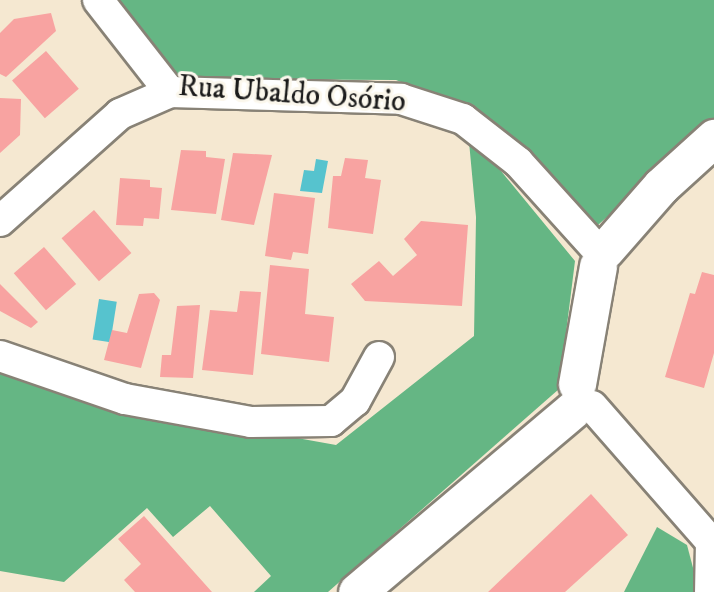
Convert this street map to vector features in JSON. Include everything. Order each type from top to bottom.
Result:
[{"type":"street","name":"Rua Ubaldo Osório","points":[[98,0],[170,92],[401,99],[437,109],[491,137],[596,251]]},
{"type":"street","points":[[0,221],[120,114],[170,92]]},
{"type":"street","points":[[357,592],[580,401],[596,251],[714,138]]},
{"type":"street","points":[[0,356],[125,399],[251,422],[331,421],[355,401],[379,357]]},
{"type":"street","points":[[580,401],[711,542],[710,592]]},
{"type":"green space","points":[[101,0],[714,0],[714,121],[598,225],[485,116],[396,80],[173,79]]},
{"type":"green space","points":[[468,131],[575,261],[559,389],[328,592],[254,592],[271,576],[210,506],[173,537],[147,508],[64,582],[0,571],[0,370],[121,406],[336,445],[474,336],[476,217]]},
{"type":"green space","points":[[657,527],[687,545],[697,583],[694,592],[624,592]]},
{"type":"water","points":[[316,159],[328,161],[322,193],[300,191],[304,170],[314,171]]},
{"type":"water","points":[[99,299],[117,302],[110,342],[93,339]]},
{"type":"building","points":[[51,13],[56,31],[6,77],[0,74],[0,33],[14,19]]},
{"type":"building","points":[[46,51],[79,89],[45,118],[12,81]]},
{"type":"building","points":[[0,98],[21,99],[20,135],[0,153]]},
{"type":"building","points":[[181,150],[206,151],[206,157],[225,159],[216,214],[171,210]]},
{"type":"building","points":[[233,153],[272,155],[254,225],[221,220]]},
{"type":"building","points":[[345,158],[368,160],[365,178],[381,180],[373,234],[328,228],[333,176],[341,176]]},
{"type":"building","points":[[120,178],[150,180],[150,187],[162,188],[159,219],[144,218],[143,226],[116,225]]},
{"type":"building","points":[[274,193],[315,198],[308,254],[293,252],[291,260],[265,256]]},
{"type":"building","points":[[94,210],[131,253],[99,281],[62,238]]},
{"type":"building","points":[[421,221],[468,225],[462,306],[365,301],[351,284],[379,261],[393,276],[417,255],[404,239]]},
{"type":"building","points":[[44,247],[76,284],[46,310],[14,273]]},
{"type":"building","points":[[270,265],[309,269],[305,314],[334,317],[329,362],[261,354]]},
{"type":"building","points":[[702,272],[714,275],[714,353],[704,388],[665,377],[690,293],[695,294]]},
{"type":"building","points":[[0,284],[38,322],[31,328],[0,311]]},
{"type":"building","points":[[240,291],[261,292],[253,375],[202,370],[210,310],[237,312]]},
{"type":"building","points":[[154,293],[160,300],[141,368],[104,360],[112,330],[127,333],[139,294]]},
{"type":"building","points":[[200,305],[193,378],[160,377],[162,355],[171,355],[177,306]]},
{"type":"building","points":[[591,494],[628,535],[565,592],[488,592]]},
{"type":"building","points":[[144,516],[212,592],[135,592],[124,580],[141,564],[118,539]]}]
